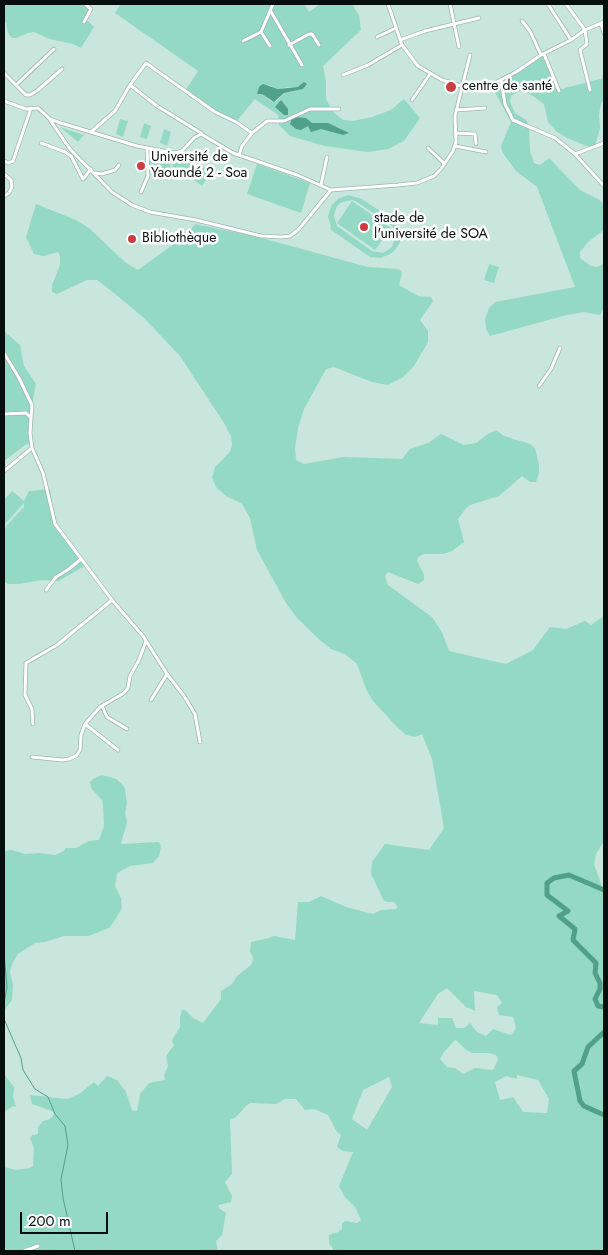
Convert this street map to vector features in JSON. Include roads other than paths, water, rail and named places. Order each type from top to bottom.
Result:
[{"type":"street","points":[[84,4],[91,9],[84,22]]},
{"type":"street","points":[[243,41],[261,32],[273,4]]},
{"type":"street","points":[[388,4],[402,45],[418,66],[430,74],[461,86],[491,84],[501,80],[543,54],[586,30],[603,23],[604,33]]},
{"type":"street","points":[[450,4],[459,47]]},
{"type":"street","points":[[548,4],[571,40]]},
{"type":"street","points":[[566,4],[586,30],[587,44],[580,50],[590,90]]},
{"type":"street","points":[[270,10],[302,65]]},
{"type":"street","points":[[400,40],[425,31],[479,18]]},
{"type":"street","points":[[522,21],[543,54],[559,91]]},
{"type":"street","points":[[377,37],[396,28]]},
{"type":"street","points":[[261,32],[270,46]]},
{"type":"street","points":[[289,45],[308,34],[312,34],[319,45]]},
{"type":"street","points":[[344,75],[368,65],[402,45]]},
{"type":"street","points":[[16,85],[54,49]]},
{"type":"street","points":[[130,85],[157,106],[228,151],[331,190],[414,183],[434,176],[445,164],[455,146],[456,110],[470,55]]},
{"type":"street","points":[[91,132],[115,111],[130,85],[146,63],[215,112],[236,122],[252,133]]},
{"type":"street","points":[[4,73],[26,95],[30,95],[62,69]]},
{"type":"street","points":[[412,100],[430,74]]},
{"type":"street","points":[[501,80],[505,104],[513,120],[555,138],[575,154],[604,186]]},
{"type":"street","points":[[4,101],[26,109],[38,108],[50,119],[70,149],[94,173],[120,197],[143,210],[281,237],[294,234],[331,190]]},
{"type":"street","points":[[4,161],[8,163],[13,161],[32,108]]},
{"type":"street","points":[[456,110],[486,108]]},
{"type":"street","points":[[239,155],[242,146],[252,133],[267,121],[284,121],[310,109],[339,109]]},
{"type":"street","points":[[50,119],[147,148],[169,152],[179,152],[201,134]]},
{"type":"street","points":[[456,132],[475,134],[476,144]]},
{"type":"street","points":[[41,143],[72,156],[83,179],[91,169]]},
{"type":"street","points":[[575,154],[604,143]]},
{"type":"street","points":[[455,146],[486,152]]},
{"type":"street","points":[[141,192],[148,176],[147,148]]},
{"type":"street","points":[[428,148],[445,164]]},
{"type":"street","points":[[321,185],[327,157]]},
{"type":"street","points":[[94,173],[102,174],[115,170],[119,165]]},
{"type":"street","points":[[4,174],[11,180],[12,187],[9,193],[4,196]]},
{"type":"street","points":[[540,386],[551,369],[560,348]]},
{"type":"street","points":[[4,353],[32,405],[30,438],[32,448],[43,472],[55,524],[112,600],[146,640],[167,674],[184,696],[195,714],[200,742]]},
{"type":"street","points":[[4,414],[26,413],[30,417]]},
{"type":"street","points":[[4,471],[32,448]]},
{"type":"street","points":[[46,590],[56,577],[81,558]]},
{"type":"street","points":[[33,724],[32,710],[25,695],[26,664],[57,645],[112,600]]},
{"type":"street","points":[[33,755],[62,760],[69,760],[76,756],[80,750],[81,735],[85,724],[102,706],[127,691],[130,676],[141,655],[146,640]]},
{"type":"street","points":[[151,700],[167,674]]},
{"type":"street","points":[[102,706],[107,717],[127,729]]},
{"type":"street","points":[[85,724],[118,750]]},
{"type":"street","points":[[43,753],[43,758]]},
{"type":"street","points":[[24,1251],[38,1246]]},
{"type":"waterway","points":[[604,890],[569,875],[554,878],[547,883],[547,895],[568,911],[559,916],[575,929],[573,940],[596,963],[595,973],[600,983],[600,989],[595,999],[598,1006],[604,1007]]},
{"type":"waterway","points":[[4,953],[7,987],[4,1003]]},
{"type":"waterway","points":[[4,1019],[21,1058],[23,1070],[35,1089],[48,1097],[55,1114],[65,1126],[68,1145],[61,1179],[63,1198],[75,1251]]},
{"type":"waterway","points":[[604,1032],[588,1047],[582,1064],[574,1071],[580,1101],[584,1106],[604,1115]]},
{"type":"place","name":"centre de santé","points":[[451,87]]},
{"type":"place","name":"Université de Yaoundé 2 - Soa","points":[[141,166]]},
{"type":"place","name":"stade de l'université de SOA","points":[[364,227]]},
{"type":"place","name":"Bibliothèque","points":[[132,239]]}]
